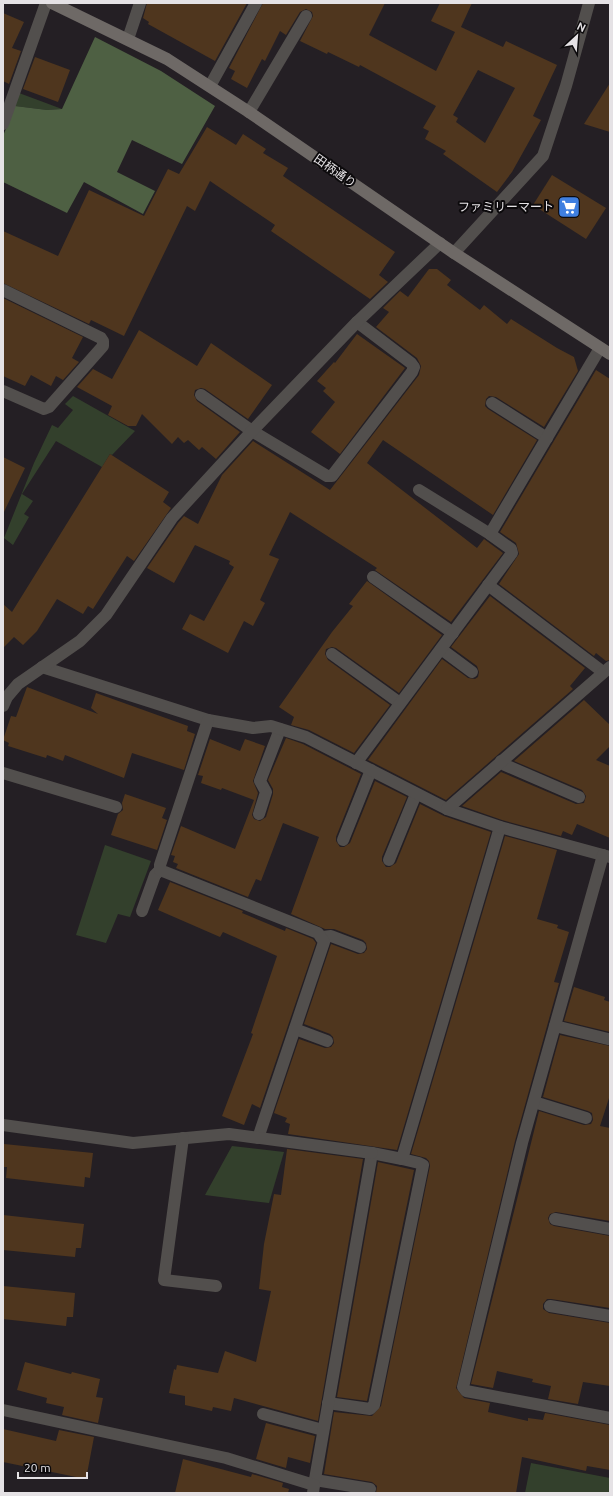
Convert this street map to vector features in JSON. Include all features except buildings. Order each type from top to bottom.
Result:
[{"type":"street","points":[[3,124],[8,97],[46,3]]},
{"type":"street","name":"田柄通り","points":[[52,3],[167,59],[210,86],[440,243],[605,351]]},
{"type":"street","points":[[128,39],[140,3]]},
{"type":"street","points":[[210,86],[256,3]]},
{"type":"street","points":[[454,252],[543,156],[566,86],[589,3]]},
{"type":"street","points":[[250,112],[306,16]]},
{"type":"street","points":[[3,706],[7,697],[18,684],[80,641],[106,615],[172,518],[252,430],[357,322],[440,243]]},
{"type":"street","points":[[3,290],[101,338],[103,341],[103,346],[44,409],[3,391]]},
{"type":"street","points":[[201,395],[252,430],[327,476],[332,476],[336,473],[412,372],[414,367],[357,322]]},
{"type":"street","points":[[490,534],[547,438],[605,351]]},
{"type":"street","points":[[492,403],[547,438]]},
{"type":"street","points":[[356,763],[453,633],[512,550],[490,534],[419,490]]},
{"type":"street","points":[[373,577],[453,633]]},
{"type":"street","points":[[447,809],[606,669],[488,585]]},
{"type":"street","points":[[441,648],[472,672]]},
{"type":"street","points":[[332,654],[400,703]]},
{"type":"street","points":[[42,667],[208,720],[253,728],[271,726],[280,729],[306,738],[447,809],[500,827],[606,856],[534,1102],[463,1387],[466,1391],[610,1418]]},
{"type":"street","points":[[142,911],[155,875],[160,870],[160,864],[208,720]]},
{"type":"street","points":[[259,814],[266,792],[260,781],[280,729]]},
{"type":"street","points":[[501,761],[505,765],[579,797]]},
{"type":"street","points":[[343,840],[372,770]]},
{"type":"street","points":[[3,773],[116,807]]},
{"type":"street","points":[[389,860],[416,794]]},
{"type":"street","points":[[402,1159],[500,827]]},
{"type":"street","points":[[160,870],[318,932],[323,937],[324,942],[258,1138]]},
{"type":"street","points":[[323,937],[331,936],[360,947]]},
{"type":"street","points":[[555,1026],[608,1039]]},
{"type":"street","points":[[295,1029],[327,1041]]},
{"type":"street","points":[[534,1102],[586,1118]]},
{"type":"street","points":[[3,1125],[133,1143],[229,1134],[372,1153],[419,1162],[423,1165],[374,1405],[370,1409],[328,1403]]},
{"type":"street","points":[[183,1138],[164,1280],[216,1286]]},
{"type":"street","points":[[314,1486],[372,1153]]},
{"type":"street","points":[[555,1219],[610,1229]]},
{"type":"street","points":[[550,1306],[610,1316]]},
{"type":"street","points":[[3,1410],[226,1458],[314,1486],[370,1489]]},
{"type":"street","points":[[263,1414],[323,1430]]},
{"type":"green space","points":[[95,37],[161,71],[215,106],[182,164],[132,140],[117,172],[155,191],[143,214],[84,182],[67,213],[3,182],[3,136],[15,106],[47,110],[62,109]]},
{"type":"green space","points":[[19,93],[62,109],[47,110],[15,106]]},
{"type":"green space","points":[[73,396],[135,431],[112,455],[110,454],[102,467],[56,441],[22,494],[33,501],[24,514],[29,517],[13,545],[4,538],[34,463],[52,425],[58,428],[73,410],[65,404]]},
{"type":"green space","points":[[105,845],[151,861],[130,917],[118,914],[106,943],[76,935]]},
{"type":"green space","points":[[232,1146],[284,1152],[269,1203],[205,1195]]},
{"type":"green space","points":[[531,1463],[610,1478],[610,1493],[525,1493]]},
{"type":"place","name":"ファミリーマート","points":[[569,207]]}]
